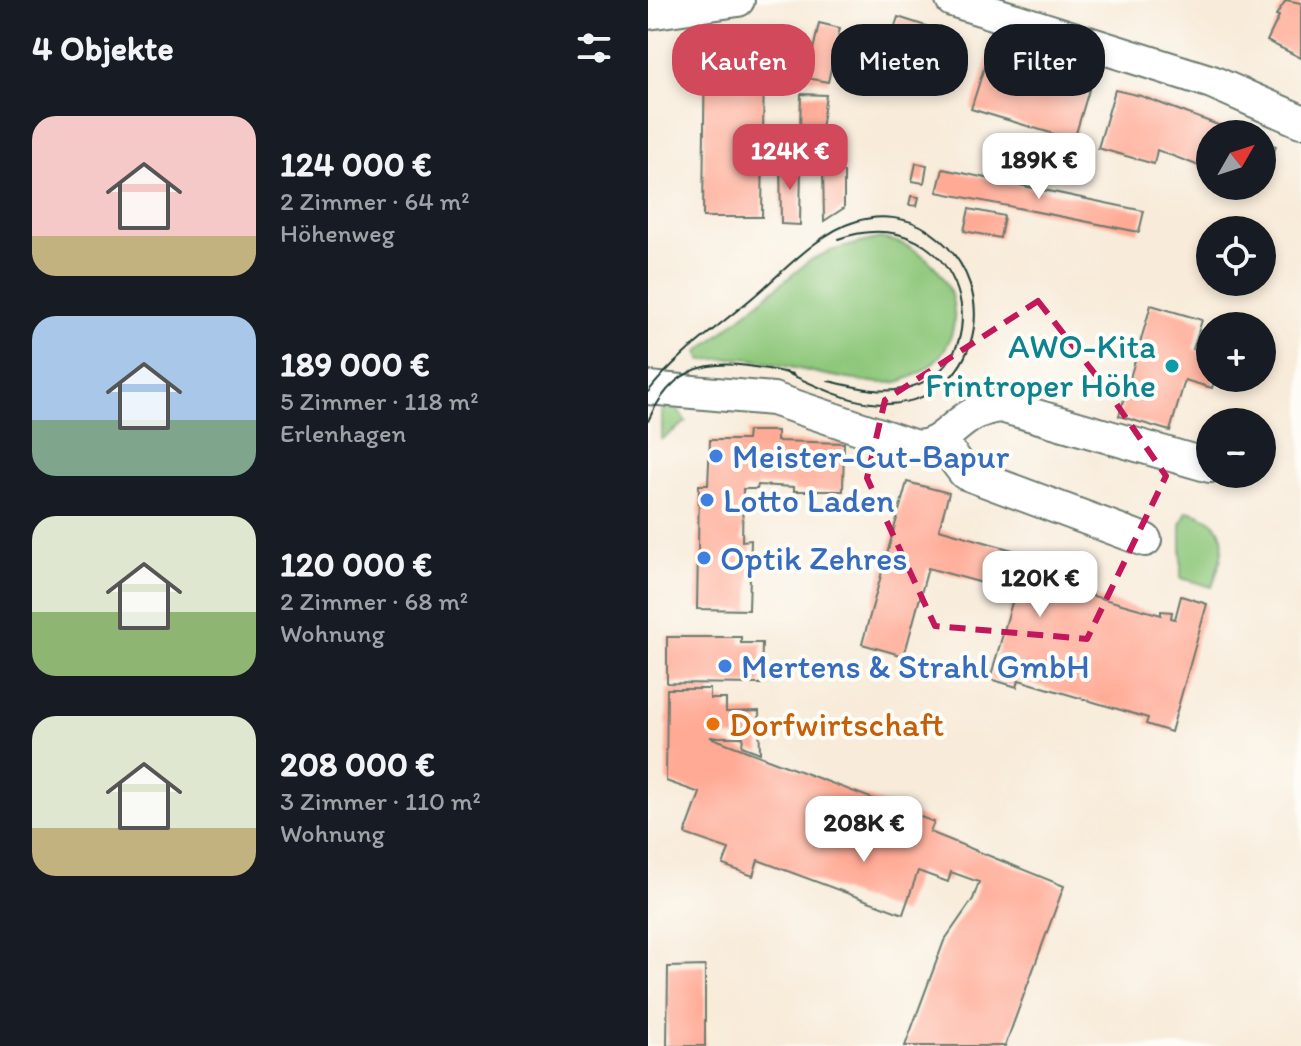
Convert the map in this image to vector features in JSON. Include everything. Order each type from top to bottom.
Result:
[{"type":"street","points":[[648,13],[738,0]]},
{"type":"street","points":[[952,0],[1212,82],[1301,121]]},
{"type":"street","points":[[648,388],[773,399],[906,445],[929,447],[973,411],[1001,406],[1196,462]]},
{"type":"street","points":[[940,440],[965,473],[1145,540]]},
{"type":"highlighted area","points":[[1038,301],[1102,383],[1166,476],[1087,639],[935,626],[867,478],[885,400]]},
{"type":"green space","points":[[880,238],[908,247],[930,262],[945,282],[953,304],[953,327],[945,349],[928,367],[901,381],[888,383],[850,379],[745,358],[702,360],[698,352],[809,261],[830,251]]},
{"type":"green space","points":[[673,402],[686,422],[662,439],[662,412]]},
{"type":"green space","points":[[1187,511],[1203,516],[1220,530],[1222,550],[1212,587],[1181,578],[1181,525]]},
{"type":"building","points":[[1286,0],[1301,3],[1301,58],[1267,41],[1279,16],[1276,15]]},
{"type":"building","points":[[898,17],[920,24],[896,24]]},
{"type":"building","points":[[819,23],[831,26],[828,82],[815,80],[815,41]]},
{"type":"building","points":[[984,68],[984,96],[1087,96],[1074,140],[971,109]]},
{"type":"building","points":[[1115,90],[1141,96],[1205,120],[1196,120],[1196,165],[1157,150],[1154,164],[1098,148]]},
{"type":"building","points":[[826,95],[821,129],[800,129],[801,96]]},
{"type":"building","points":[[704,96],[764,96],[762,217],[703,217]]},
{"type":"building","points":[[780,159],[801,163],[800,225],[781,224]]},
{"type":"building","points":[[916,163],[927,165],[924,183],[912,181]]},
{"type":"building","points":[[823,168],[844,172],[844,208],[824,221]]},
{"type":"building","points":[[943,169],[1144,211],[1139,232],[937,192]]},
{"type":"building","points":[[911,196],[919,197],[917,206],[909,205]]},
{"type":"building","points":[[969,209],[1004,216],[1000,238],[964,231]]},
{"type":"building","name":"AWO-Kita Frintroper Höhe","points":[[1151,305],[1196,318],[1193,349],[1196,350],[1196,383],[1185,380],[1170,431],[1119,416]]},
{"type":"building","points":[[748,431],[777,431],[777,441],[844,443],[843,491],[794,491],[794,487],[758,485],[757,489],[743,489],[742,541],[751,540],[749,610],[697,609],[699,485],[708,485],[710,440],[747,440]]},
{"type":"building","points":[[907,482],[949,493],[939,529],[1051,561],[1046,583],[1050,584],[1052,578],[1062,582],[1061,587],[1161,615],[1161,611],[1172,612],[1171,618],[1175,619],[1181,596],[1207,604],[1171,732],[1146,724],[1148,718],[1019,680],[1017,687],[990,679],[1015,592],[928,568],[904,656],[862,644]]},
{"type":"building","points":[[667,637],[741,637],[741,643],[762,643],[761,684],[667,683]]},
{"type":"building","points":[[667,689],[710,689],[710,699],[726,699],[726,712],[759,711],[760,753],[742,746],[743,737],[710,737],[934,822],[930,832],[1064,886],[1005,1046],[905,1046],[944,941],[973,899],[979,882],[951,872],[948,882],[918,871],[903,914],[758,860],[753,876],[723,865],[729,849],[685,834],[700,793],[666,781]]},
{"type":"building","points":[[705,966],[705,1046],[667,1046],[668,967]]},
{"type":"tram line","points":[[648,392],[697,342],[800,255],[841,227],[873,218],[902,219],[929,231],[955,256],[970,284],[975,314],[970,344],[957,370],[935,390],[907,402],[871,403],[838,395],[785,372]]},
{"type":"tram line","points":[[828,381],[884,391],[902,389],[935,375],[955,351],[962,321],[957,290],[942,262],[916,241],[882,232],[838,239]]},
{"type":"tram line","points":[[648,421],[661,398],[675,382],[708,366],[727,364],[793,374]]},
{"type":"place","name":"AWO-Kita Frintroper Höhe","points":[[1172,366]]},
{"type":"place","name":"Meister-Cut-Bapur","points":[[716,456]]},
{"type":"place","name":"Lotto Laden","points":[[707,500]]},
{"type":"place","name":"Optik Zehres","points":[[704,558]]},
{"type":"place","name":"Mertens & Strahl GmbH","points":[[725,666]]},
{"type":"place","name":"Dorfwirtschaft","points":[[713,724]]}]
